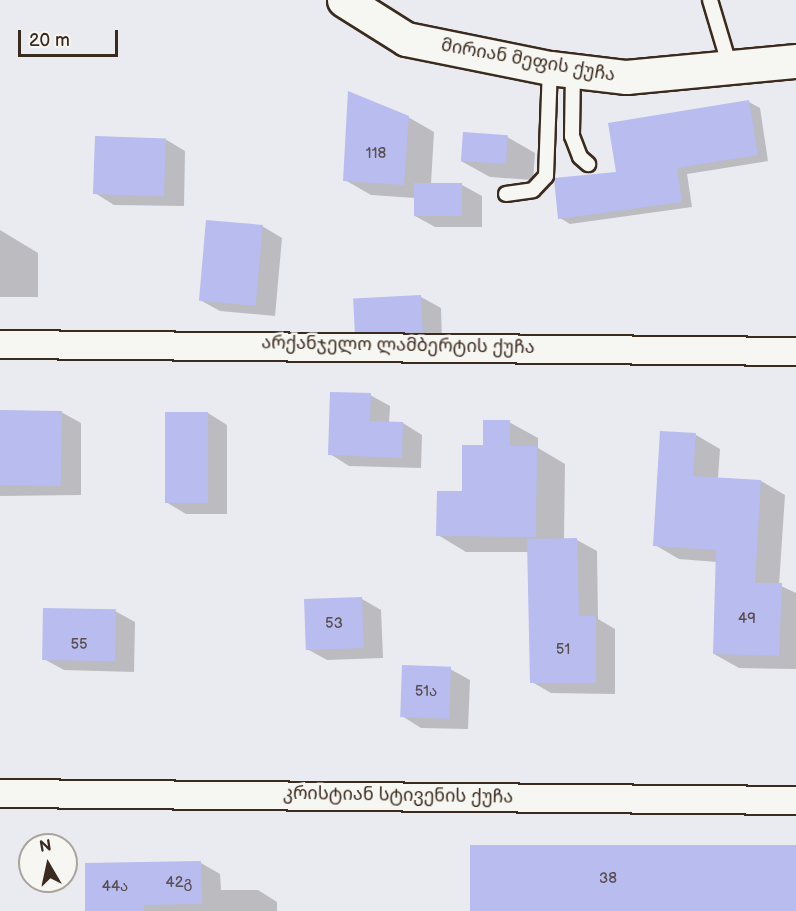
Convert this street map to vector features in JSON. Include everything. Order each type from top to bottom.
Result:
[{"type":"street","name":"მირიან მეფის ქუჩა","points":[[344,0],[406,39],[562,69],[627,77],[730,70],[796,61]]},
{"type":"street","name":"არქანჯელო ლამბერტის ქუჩა","points":[[0,344],[796,351]]},
{"type":"street","name":"კრისტიან სტივენის ქუჩა","points":[[0,793],[796,800]]},
{"type":"lane","points":[[710,0],[730,70]]},
{"type":"lane","points":[[562,69],[572,136],[580,157],[588,164]]},
{"type":"lane","points":[[506,194],[533,190],[546,176],[562,69]]},
{"type":"building","points":[[348,91],[409,116],[404,185],[343,181]]},
{"type":"building","points":[[749,100],[758,155],[677,168],[682,202],[558,219],[554,178],[616,172],[608,123]]},
{"type":"building","points":[[463,132],[508,135],[506,164],[461,161]]},
{"type":"building","points":[[95,136],[166,138],[164,196],[93,194]]},
{"type":"building","points":[[414,183],[462,183],[462,216],[414,216]]},
{"type":"building","points":[[206,220],[263,225],[256,306],[199,301]]},
{"type":"building","points":[[421,295],[423,332],[355,336],[353,299]]},
{"type":"building","points":[[330,392],[371,393],[370,421],[403,422],[402,458],[328,455]]},
{"type":"building","points":[[0,410],[62,411],[61,486],[0,485]]},
{"type":"building","points":[[165,412],[208,412],[208,503],[165,503]]},
{"type":"building","points":[[483,420],[510,420],[510,446],[537,446],[536,537],[436,536],[437,491],[462,491],[462,445],[483,445]]},
{"type":"building","points":[[660,431],[696,433],[693,476],[761,480],[755,583],[782,583],[779,656],[713,654],[716,550],[653,546]]},
{"type":"building","points":[[577,538],[579,616],[596,616],[596,683],[530,683],[527,539]]},
{"type":"building","points":[[362,597],[364,648],[306,650],[304,599]]},
{"type":"building","points":[[43,608],[116,609],[115,661],[42,660]]},
{"type":"building","points":[[402,665],[451,667],[449,719],[400,717]]},
{"type":"building","points":[[470,845],[796,845],[796,911],[470,911]]},
{"type":"building","points":[[201,861],[202,904],[144,905],[144,911],[85,911],[85,863]]}]
